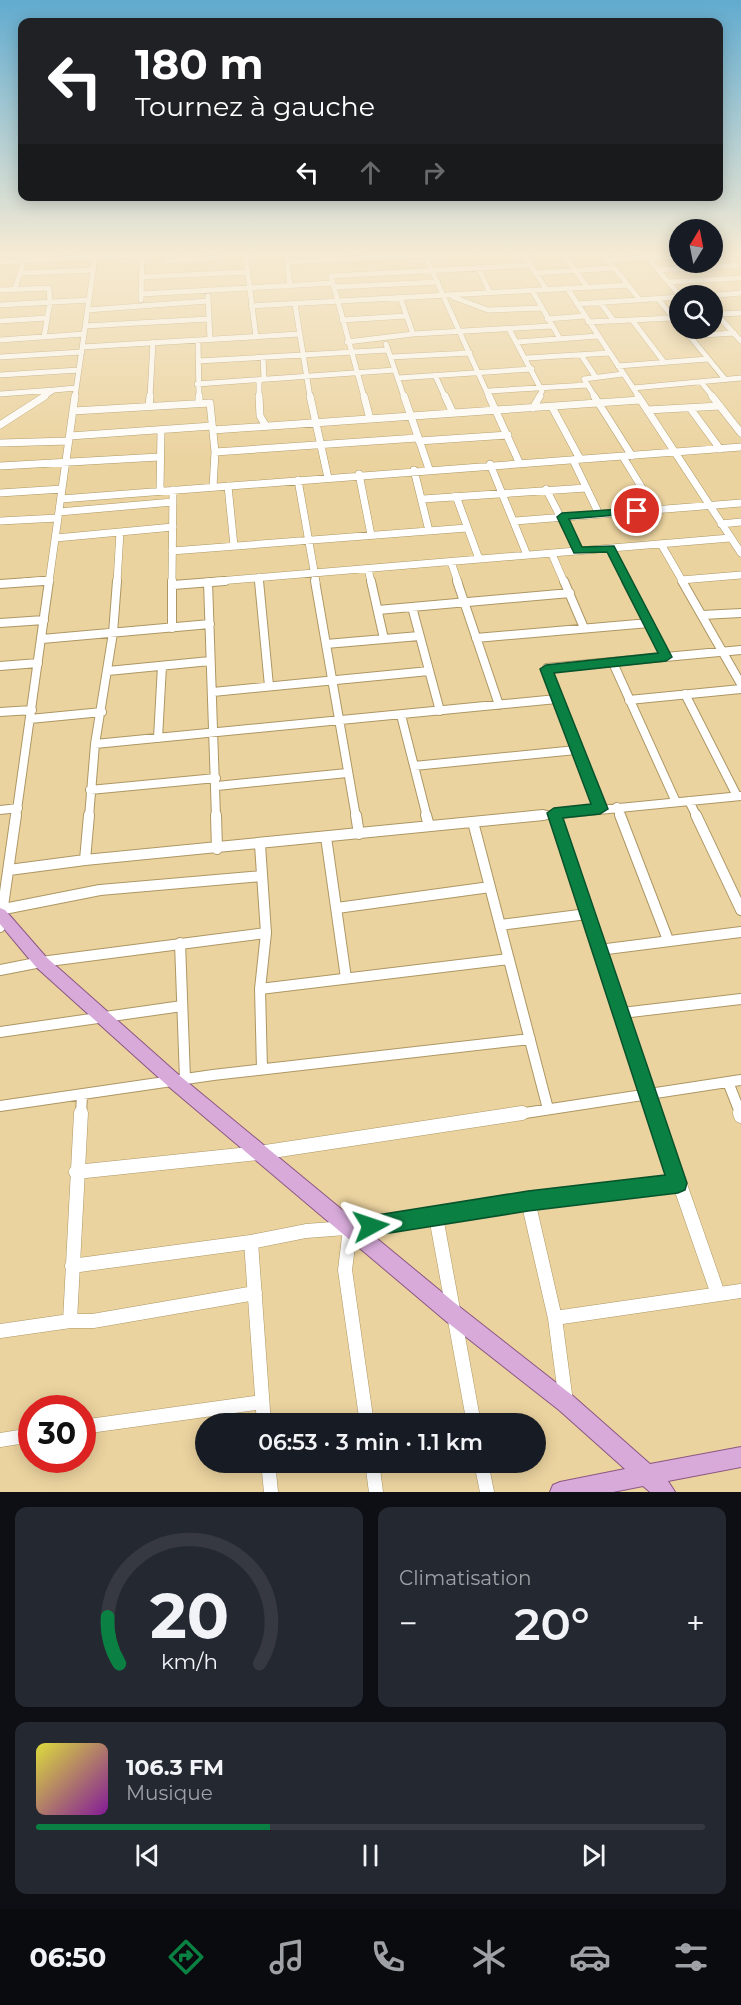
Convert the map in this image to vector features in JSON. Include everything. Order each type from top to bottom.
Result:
[{"type":"main road","points":[[2,917],[41,962],[102,1017],[180,1080],[259,1153],[350,1226],[454,1316],[566,1403],[665,1492]]},
{"type":"main road","points":[[560,1492],[741,1457]]},
{"type":"street","points":[[44,337],[47,321]]},
{"type":"street","points":[[2,917],[86,321]]},
{"type":"street","points":[[0,339],[44,337],[85,330],[190,321]]},
{"type":"street","points":[[208,321],[210,340]]},
{"type":"street","points":[[253,321],[256,337]]},
{"type":"street","points":[[298,321],[306,377],[327,478]]},
{"type":"street","points":[[342,321],[370,420]]},
{"type":"street","points":[[408,321],[413,334]]},
{"type":"street","points":[[456,321],[519,462]]},
{"type":"street","points":[[548,321],[560,339]]},
{"type":"street","points":[[588,321],[741,553]]},
{"type":"street","points":[[609,321],[621,321]]},
{"type":"street","points":[[632,321],[664,362]]},
{"type":"street","points":[[723,321],[741,341]]},
{"type":"street","points":[[347,342],[413,334],[551,326]]},
{"type":"street","points":[[509,329],[527,358],[541,388],[542,392],[532,408]]},
{"type":"street","points":[[723,334],[734,333]]},
{"type":"street","points":[[1,359],[153,342],[300,334]]},
{"type":"street","points":[[517,342],[598,336]]},
{"type":"street","points":[[26,355],[30,338]]},
{"type":"street","points":[[384,339],[429,469]]},
{"type":"street","points":[[691,339],[725,379]]},
{"type":"street","points":[[198,340],[197,384],[200,403]]},
{"type":"street","points":[[149,406],[153,342]]},
{"type":"street","points":[[198,361],[351,352],[470,353]]},
{"type":"street","points":[[527,358],[609,353]]},
{"type":"street","points":[[581,355],[595,376]]},
{"type":"street","points":[[263,357],[260,416],[266,426]]},
{"type":"street","points":[[618,366],[708,359]]},
{"type":"street","points":[[398,378],[532,369]]},
{"type":"street","points":[[0,375],[79,370]]},
{"type":"street","points":[[197,384],[395,370]]},
{"type":"street","points":[[435,375],[453,413]]},
{"type":"street","points":[[623,375],[585,378],[587,385],[632,456]]},
{"type":"street","points":[[633,388],[725,379],[740,380]]},
{"type":"street","points":[[700,382],[741,433]]},
{"type":"street","points":[[489,391],[587,385]]},
{"type":"street","points":[[0,394],[76,388]]},
{"type":"street","points":[[0,425],[54,390]]},
{"type":"street","points":[[9,420],[0,445],[161,430],[370,420],[640,400]]},
{"type":"street","points":[[73,411],[210,403],[215,452],[213,487]]},
{"type":"street","points":[[647,410],[720,406]]},
{"type":"street","points":[[552,407],[577,459],[586,488],[599,514]]},
{"type":"street","points":[[690,408],[720,449]]},
{"type":"street","points":[[729,418],[741,417]]},
{"type":"street","points":[[160,490],[161,430]]},
{"type":"street","points":[[215,452],[508,435]]},
{"type":"street","points":[[61,499],[359,474],[741,447]]},
{"type":"street","points":[[0,466],[159,457]]},
{"type":"street","points":[[623,457],[655,509]]},
{"type":"street","points":[[490,464],[527,555]]},
{"type":"street","points":[[414,470],[423,499],[429,531]]},
{"type":"street","points":[[359,474],[371,535]]},
{"type":"street","points":[[298,480],[359,834]]},
{"type":"street","points":[[228,486],[234,546]]},
{"type":"street","points":[[423,499],[586,488]]},
{"type":"street","points":[[0,493],[62,489]]},
{"type":"street","points":[[546,489],[578,551]]},
{"type":"street","points":[[172,628],[173,490]]},
{"type":"street","points":[[456,496],[479,559]]},
{"type":"street","points":[[0,521],[173,502]]},
{"type":"street","points":[[515,521],[741,503]]},
{"type":"street","points":[[721,524],[741,522]]},
{"type":"street","points":[[56,538],[173,527]]},
{"type":"street","points":[[172,551],[467,528]]},
{"type":"street","points":[[85,860],[95,744],[113,633],[120,532]]},
{"type":"street","points":[[173,585],[730,538]]},
{"type":"street","points":[[661,544],[741,684]]},
{"type":"street","points":[[610,549],[666,657]]},
{"type":"street","points":[[552,554],[584,628]]},
{"type":"street","points":[[451,562],[499,705]]},
{"type":"street","points":[[368,569],[384,639]]},
{"type":"street","points":[[681,580],[741,575]]},
{"type":"street","points":[[259,578],[269,686]]},
{"type":"street","points":[[0,584],[50,580]]},
{"type":"street","points":[[208,582],[215,733],[217,849]]},
{"type":"street","points":[[378,610],[570,593]]},
{"type":"street","points":[[411,607],[440,711]]},
{"type":"street","points":[[702,615],[741,613]]},
{"type":"street","points":[[0,623],[44,620]]},
{"type":"street","points":[[476,638],[649,622]]},
{"type":"street","points":[[42,639],[210,624]]},
{"type":"street","points":[[326,644],[419,636]]},
{"type":"street","points":[[600,809],[547,668],[741,650]]},
{"type":"street","points":[[108,671],[210,661]]},
{"type":"street","points":[[0,666],[38,663]]},
{"type":"street","points":[[613,663],[676,802]]},
{"type":"street","points":[[158,738],[162,666]]},
{"type":"street","points":[[213,692],[429,670]]},
{"type":"street","points":[[629,700],[741,689]]},
{"type":"street","points":[[9,870],[85,860],[260,845],[554,813],[739,796],[685,694]]},
{"type":"street","points":[[95,744],[557,699]]},
{"type":"street","points":[[0,712],[31,714],[102,712]]},
{"type":"street","points":[[401,715],[429,826]]},
{"type":"street","points":[[414,766],[576,750]]},
{"type":"street","points":[[90,790],[347,772]]},
{"type":"street","points":[[689,801],[741,910]]},
{"type":"street","points":[[617,807],[668,940]]},
{"type":"street","points":[[0,810],[18,808]]},
{"type":"street","points":[[554,813],[678,1183],[718,1294]]},
{"type":"street","points":[[473,822],[548,1109]]},
{"type":"street","points":[[326,837],[346,978]]},
{"type":"street","points":[[260,845],[266,933],[260,989],[262,1069]]},
{"type":"street","points":[[2,917],[48,897],[121,886],[262,876]]},
{"type":"street","points":[[337,908],[489,887]]},
{"type":"street","points":[[500,925],[587,914]]},
{"type":"street","points":[[599,950],[741,932]]},
{"type":"street","points":[[0,970],[41,962],[266,933]]},
{"type":"street","points":[[180,943],[182,1006],[180,1080]]},
{"type":"street","points":[[260,989],[509,959]]},
{"type":"street","points":[[622,1013],[741,999]]},
{"type":"street","points":[[0,1032],[182,1006]]},
{"type":"street","points":[[0,1106],[262,1069],[530,1039]]},
{"type":"street","points":[[76,1172],[259,1153],[648,1092],[734,1081],[741,1116]]},
{"type":"street","points":[[70,1321],[76,1172],[82,1095]]},
{"type":"street","points":[[72,1266],[350,1226],[385,1225],[528,1201],[678,1183]]},
{"type":"street","points":[[528,1201],[555,1318],[566,1403]]},
{"type":"street","points":[[436,1217],[472,1413]]},
{"type":"street","points":[[350,1226],[345,1270],[365,1413]]},
{"type":"street","points":[[251,1242],[263,1413]]},
{"type":"street","points":[[555,1318],[741,1291]]},
{"type":"street","points":[[0,1331],[70,1321],[93,1321],[255,1293]]},
{"type":"street","points":[[96,1425],[262,1402]]},
{"type":"street","points":[[0,1440],[18,1437]]},
{"type":"street","points":[[269,1473],[270,1492]]},
{"type":"street","points":[[373,1473],[376,1492]]},
{"type":"street","points":[[483,1473],[487,1492]]},
{"type":"route","points":[[371,1226],[397,1224],[528,1201],[678,1183],[554,813],[600,809],[546,669],[666,657],[610,549],[578,551],[562,517],[637,511]]}]
